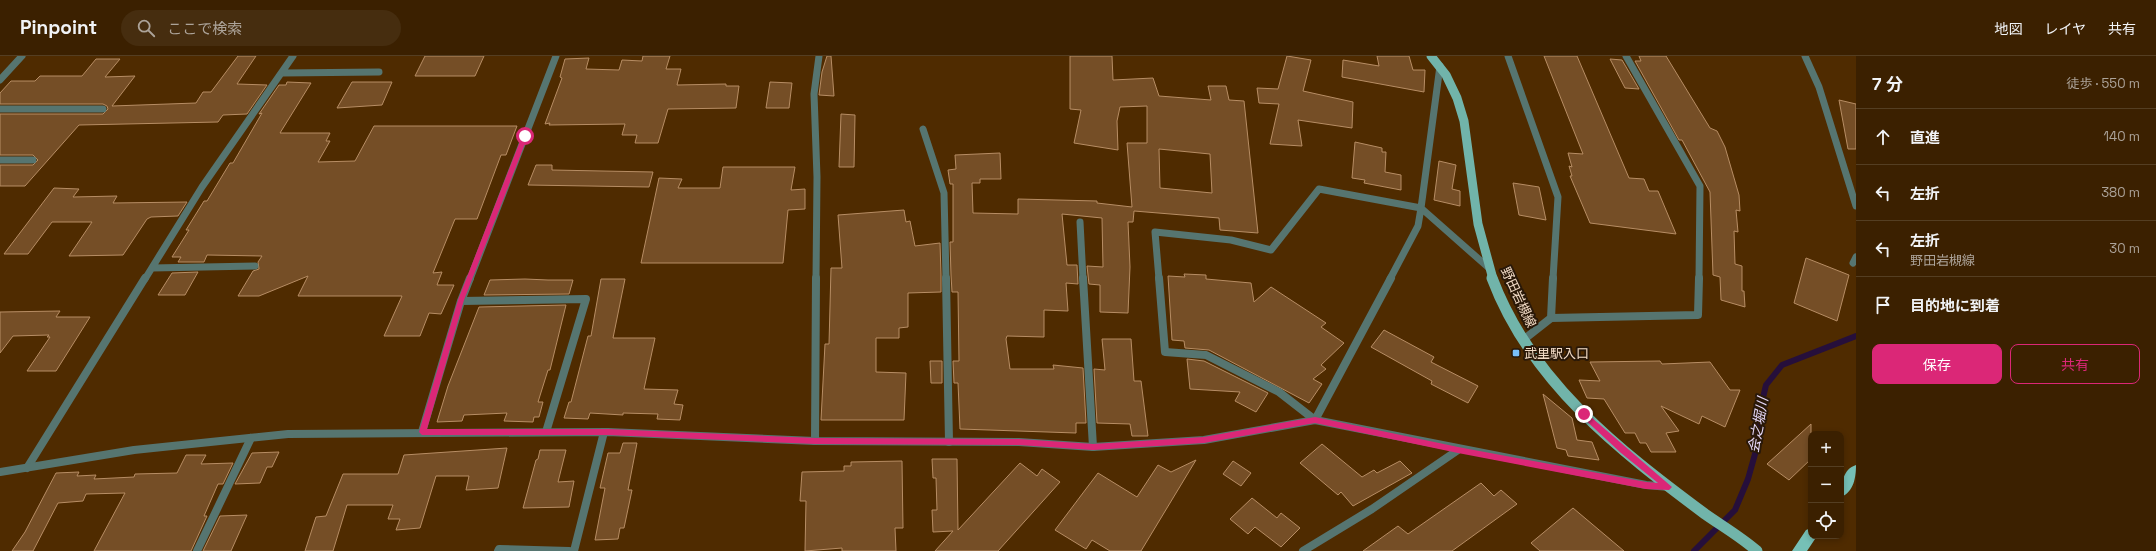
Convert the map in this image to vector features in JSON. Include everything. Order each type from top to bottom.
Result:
[{"type":"highway","points":[[1844,487],[1856,470]]},
{"type":"highway","points":[[1799,551],[1808,538]]},
{"type":"main road","name":"野田岩槻線","points":[[1431,56],[1440,66],[1453,88],[1462,111],[1483,248],[1500,296],[1523,340],[1555,384],[1584,414],[1624,450],[1669,487],[1757,551]]},
{"type":"street","points":[[0,80],[22,56]]},
{"type":"street","points":[[27,468],[202,187],[282,73],[292,56]]},
{"type":"street","points":[[422,432],[461,300],[556,56]]},
{"type":"street","points":[[815,441],[817,177],[814,94],[819,56]]},
{"type":"street","points":[[1508,56],[1558,197],[1551,318]]},
{"type":"street","points":[[1523,340],[1551,318],[1698,315],[1700,186],[1626,56]]},
{"type":"street","points":[[1805,56],[1819,87],[1856,206]]},
{"type":"street","points":[[1315,420],[1418,226],[1440,66]]},
{"type":"street","points":[[282,73],[379,72]]},
{"type":"street","points":[[0,109],[103,109]]},
{"type":"street","points":[[924,129],[944,193],[949,442]]},
{"type":"street","points":[[0,160],[33,160]]},
{"type":"street","points":[[1315,420],[1279,392],[1206,355],[1165,352],[1155,232],[1231,240],[1271,250],[1319,189],[1421,208],[1490,269]]},
{"type":"street","points":[[1080,222],[1093,447]]},
{"type":"street","points":[[152,268],[255,266]]},
{"type":"street","points":[[461,300],[586,299],[546,432]]},
{"type":"street","points":[[0,472],[134,450],[288,434],[604,432],[815,441],[1019,442],[1093,447],[1204,440],[1315,420],[1458,450],[1646,485],[1669,487]]},
{"type":"street","points":[[574,551],[604,432]]},
{"type":"street","points":[[197,551],[250,438]]},
{"type":"street","points":[[1303,551],[1372,509],[1458,450]]},
{"type":"street","points":[[498,551],[499,549],[569,551]]},
{"type":"building","points":[[238,56],[256,56],[237,84],[267,85],[247,114],[223,115],[218,122],[79,125],[25,186],[0,186],[0,165],[33,165],[38,160],[33,155],[0,155],[0,114],[103,114],[108,109],[107,106],[103,104],[0,104],[0,93],[11,81],[35,81],[40,76],[82,76],[96,59],[120,59],[105,77],[135,76],[112,106],[196,103],[203,92],[211,92]]},
{"type":"building","points":[[425,56],[484,56],[475,76],[415,76]]},
{"type":"building","points":[[643,56],[670,56],[666,69],[681,69],[677,85],[726,84],[726,86],[739,86],[736,108],[668,109],[658,143],[635,143],[637,135],[622,135],[625,124],[545,124],[562,78],[560,77],[565,59],[589,58],[586,69],[619,70],[622,60],[642,61]]},
{"type":"building","points":[[827,56],[831,56],[834,96],[819,95],[822,72]]},
{"type":"building","points":[[1070,56],[1112,56],[1113,80],[1153,78],[1159,96],[1211,100],[1208,86],[1226,86],[1229,100],[1244,101],[1258,233],[1220,230],[1219,218],[1134,211],[1133,222],[1128,222],[1130,267],[1128,313],[1100,312],[1100,285],[1089,284],[1087,266],[1103,267],[1102,218],[1062,214],[1067,265],[1077,265],[1078,284],[1066,283],[1068,311],[1044,310],[1044,337],[1007,336],[1006,339],[1010,369],[1054,369],[1053,365],[1083,368],[1086,423],[1076,423],[1076,433],[960,429],[958,383],[954,383],[953,361],[959,361],[958,292],[952,292],[951,275],[950,242],[953,242],[953,184],[950,184],[948,170],[956,169],[955,155],[1000,153],[1001,179],[980,179],[980,183],[972,183],[973,213],[1018,214],[1018,199],[1097,201],[1097,203],[1132,207],[1127,143],[1147,143],[1147,106],[1120,107],[1117,121],[1118,150],[1074,143],[1081,110],[1070,109]],"holes":[[[1159,149],[1210,154],[1212,193],[1160,188]]]},
{"type":"building","points":[[1287,56],[1311,60],[1303,91],[1353,102],[1352,128],[1298,120],[1302,146],[1270,144],[1279,104],[1259,103],[1257,88],[1278,89]]},
{"type":"building","points":[[1377,56],[1409,56],[1413,70],[1425,70],[1424,92],[1342,77],[1343,60],[1379,66]]},
{"type":"building","points":[[1544,56],[1577,56],[1629,178],[1644,179],[1649,191],[1658,191],[1676,234],[1590,223],[1570,176],[1572,176],[1569,166],[1572,167],[1568,153],[1583,154]]},
{"type":"building","points":[[1639,56],[1666,56],[1710,128],[1717,131],[1725,147],[1739,195],[1740,211],[1736,210],[1738,232],[1734,231],[1735,264],[1742,266],[1742,291],[1744,291],[1745,307],[1721,300],[1720,277],[1713,275],[1710,192],[1682,140],[1679,140],[1635,61],[1641,61]]},
{"type":"building","points":[[1610,59],[1622,60],[1639,89],[1625,88]]},
{"type":"building","points":[[287,82],[311,83],[280,133],[330,133],[326,141],[330,141],[318,162],[355,161],[374,126],[517,126],[506,155],[501,155],[477,219],[455,219],[433,273],[442,272],[437,285],[454,285],[441,314],[429,313],[420,336],[384,336],[402,296],[298,296],[308,276],[259,296],[238,296],[253,271],[259,269],[258,262],[262,256],[207,255],[204,262],[178,262],[181,257],[172,257],[189,230],[186,230],[204,201],[207,201],[230,163],[233,163],[262,113],[259,114],[279,85],[286,85]]},
{"type":"building","points":[[352,82],[392,82],[382,105],[337,108]]},
{"type":"building","points":[[770,82],[792,83],[789,108],[766,108]]},
{"type":"building","points":[[1839,100],[1856,104],[1856,149],[1848,149]]},
{"type":"building","points":[[841,114],[855,115],[854,167],[839,167]]},
{"type":"building","points":[[1355,142],[1382,148],[1382,152],[1386,152],[1385,172],[1401,175],[1401,190],[1364,183],[1365,180],[1352,178]]},
{"type":"building","points":[[1439,161],[1456,165],[1452,189],[1460,191],[1460,206],[1434,200]]},
{"type":"building","points":[[536,165],[552,165],[552,170],[653,172],[649,187],[528,185]]},
{"type":"building","points":[[723,167],[795,167],[791,190],[805,189],[805,209],[788,210],[783,263],[641,263],[659,178],[682,179],[678,188],[720,188]]},
{"type":"building","points":[[1513,183],[1539,187],[1546,220],[1519,215]]},
{"type":"building","points":[[54,188],[79,189],[73,197],[117,196],[113,203],[187,202],[178,216],[151,217],[147,219],[123,255],[69,256],[92,222],[52,222],[28,254],[4,254]]},
{"type":"building","points":[[904,210],[906,222],[910,221],[915,246],[940,243],[941,292],[908,293],[908,327],[899,328],[899,338],[876,338],[876,372],[906,373],[904,420],[821,420],[825,344],[829,344],[831,268],[842,268],[838,215]]},
{"type":"building","points":[[1806,258],[1849,275],[1837,321],[1794,303]]},
{"type":"building","points":[[198,272],[185,295],[158,295],[172,273]]},
{"type":"building","points":[[1184,274],[1206,275],[1206,279],[1251,283],[1254,302],[1271,287],[1326,323],[1321,327],[1344,343],[1321,365],[1326,369],[1313,379],[1322,384],[1309,403],[1209,350],[1185,348],[1184,341],[1172,340],[1168,276],[1185,277]]},
{"type":"building","points":[[601,279],[625,279],[613,338],[655,338],[644,389],[678,390],[674,404],[683,405],[680,420],[657,419],[658,414],[623,413],[623,415],[590,413],[588,419],[564,418],[569,402],[571,402],[588,336],[591,336]]},
{"type":"building","points":[[490,280],[573,280],[569,294],[484,295]]},
{"type":"building","points":[[566,305],[550,370],[548,370],[538,402],[543,402],[539,417],[534,417],[533,422],[504,421],[507,413],[464,415],[462,421],[437,422],[448,386],[479,307]]},
{"type":"building","points":[[60,311],[56,317],[90,317],[56,371],[27,371],[50,337],[47,337],[49,335],[13,336],[0,353],[0,312]]},
{"type":"building","points":[[1384,330],[1434,357],[1431,362],[1478,386],[1468,403],[1431,384],[1432,381],[1371,347]]},
{"type":"building","points":[[1102,339],[1131,339],[1134,381],[1141,381],[1148,436],[1132,436],[1130,424],[1097,423],[1094,369],[1105,370]]},
{"type":"building","points":[[1187,359],[1204,361],[1268,393],[1256,412],[1235,401],[1240,392],[1190,389]]},
{"type":"building","points":[[930,361],[942,361],[942,383],[931,383]]},
{"type":"building","points":[[1660,361],[1662,364],[1710,362],[1730,390],[1740,390],[1725,427],[1702,416],[1699,424],[1661,406],[1679,431],[1666,433],[1676,452],[1651,452],[1646,443],[1640,443],[1635,433],[1625,433],[1604,399],[1587,398],[1579,380],[1600,381],[1590,362]]},
{"type":"building","points":[[1543,394],[1572,418],[1577,440],[1592,442],[1599,460],[1568,456],[1566,450],[1557,448]]},
{"type":"building","points":[[1811,424],[1811,431],[1808,431],[1808,462],[1789,480],[1767,464]]},
{"type":"building","points":[[623,443],[637,443],[628,490],[632,490],[624,528],[620,528],[618,539],[595,540],[605,488],[600,488],[608,453],[620,453]]},
{"type":"building","points":[[1322,444],[1362,477],[1374,470],[1377,473],[1400,461],[1412,473],[1353,506],[1341,492],[1338,495],[1300,463]]},
{"type":"building","points":[[507,448],[498,488],[466,490],[469,476],[436,476],[420,528],[396,530],[400,519],[388,519],[393,505],[347,505],[333,551],[305,551],[316,517],[326,516],[343,474],[398,474],[404,455]]},
{"type":"building","points":[[540,450],[566,450],[558,482],[574,481],[569,507],[523,508]]},
{"type":"building","points":[[279,452],[272,467],[267,467],[260,483],[235,484],[252,453]]},
{"type":"building","points":[[186,455],[206,455],[201,464],[233,463],[223,484],[218,484],[204,516],[207,516],[191,551],[94,551],[125,493],[86,494],[83,501],[58,503],[33,551],[12,551],[25,532],[56,473],[79,472],[77,476],[96,475],[94,479],[134,477],[135,474],[177,473]]},
{"type":"building","points":[[932,459],[957,459],[958,530],[1020,463],[1037,476],[1042,469],[1060,482],[998,551],[935,551],[953,531],[933,532],[932,510],[937,510],[936,478],[933,478]]},
{"type":"building","points":[[1196,460],[1141,551],[1110,551],[1092,540],[1086,549],[1055,530],[1098,473],[1137,497],[1158,465],[1171,472]]},
{"type":"building","points":[[902,461],[903,528],[895,528],[896,551],[842,551],[842,548],[805,551],[806,501],[800,501],[802,472],[844,471],[844,466],[851,466],[851,462]]},
{"type":"building","points":[[1233,461],[1251,473],[1241,486],[1223,474]]},
{"type":"building","points":[[1481,483],[1494,496],[1501,490],[1517,504],[1452,551],[1363,551],[1398,526],[1408,534]]},
{"type":"building","points":[[1252,498],[1277,518],[1281,513],[1300,528],[1281,547],[1255,527],[1248,534],[1230,519]]},
{"type":"building","points":[[1573,508],[1624,551],[1540,551],[1531,543]]},
{"type":"building","points":[[247,515],[231,551],[203,551],[220,516]]},
{"type":"waterway","name":"会之堀川","points":[[1694,551],[1735,510],[1748,479],[1757,447],[1759,415],[1766,385],[1782,365],[1856,336]]},
{"type":"place","name":"武里駅入口","points":[[1516,353]]},
{"type":"route","points":[[525,136],[461,300],[422,432],[608,432],[815,441],[1019,442],[1093,447],[1204,440],[1315,420],[1458,450],[1646,485],[1669,487],[1624,450],[1584,414]]}]
